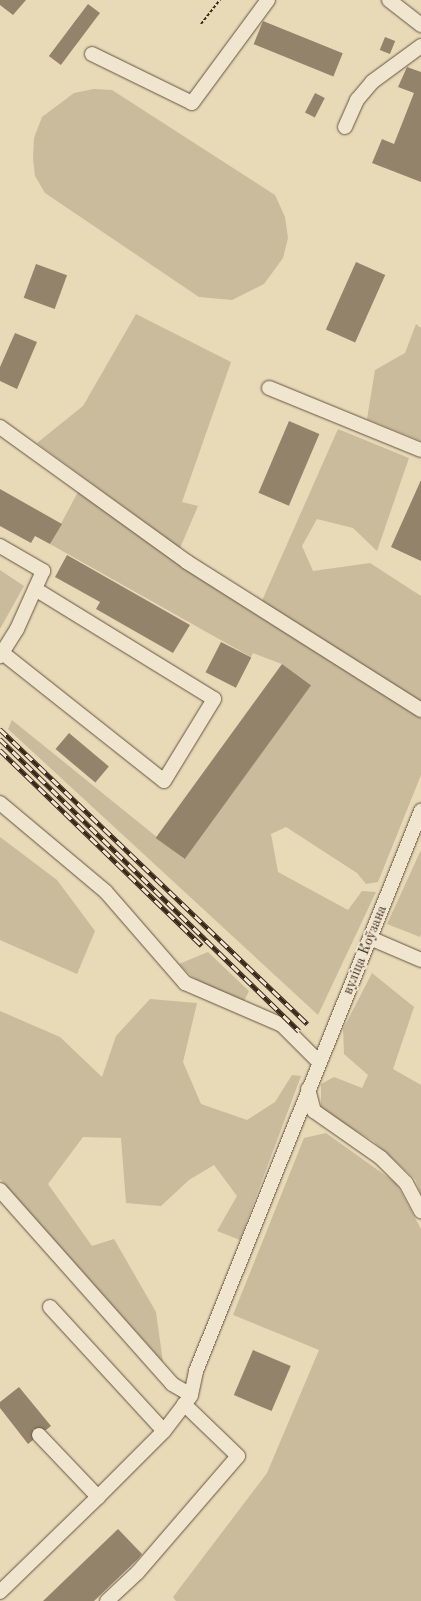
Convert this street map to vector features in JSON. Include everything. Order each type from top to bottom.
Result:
[{"type":"street","points":[[92,54],[192,103],[268,0]]},
{"type":"street","points":[[388,0],[421,25]]},
{"type":"street","points":[[345,127],[357,100],[372,82],[421,46]]},
{"type":"street","points":[[269,388],[421,450]]},
{"type":"street","points":[[0,427],[187,562],[421,710]]},
{"type":"street","points":[[0,546],[43,571],[1,653],[164,781],[214,699],[35,589]]},
{"type":"street","points":[[0,803],[106,892],[185,983],[282,1025],[319,1062]]},
{"type":"street","name":"вуліца Коўзана","points":[[188,1399],[196,1371],[308,1089],[421,811]]},
{"type":"street","points":[[370,938],[421,960]]},
{"type":"street","points":[[308,1089],[314,1111],[381,1158],[406,1183],[421,1211]]},
{"type":"street","points":[[0,1190],[238,1456],[138,1572],[107,1601]]},
{"type":"street","points":[[50,1307],[164,1431]]},
{"type":"street","points":[[0,1592],[164,1431],[188,1399]]},
{"type":"street","points":[[40,1435],[98,1497]]},
{"type":"path","points":[[201,24],[220,0]]},
{"type":"shaded area","points":[[94,89],[112,90],[275,195],[285,217],[288,238],[283,258],[264,284],[232,300],[199,297],[45,193],[35,176],[33,158],[34,138],[42,117],[74,93]]},
{"type":"shaded area","points":[[136,314],[231,362],[182,502],[198,506],[180,548],[37,443],[83,406]]},
{"type":"shaded area","points":[[416,324],[421,328],[421,441],[367,419],[375,370],[405,353]]},
{"type":"shaded area","points":[[338,429],[409,458],[377,551],[353,528],[317,519],[302,546],[313,571],[370,563],[421,596],[421,702],[261,603]]},
{"type":"shaded area","points":[[78,492],[208,583],[421,718],[421,775],[378,882],[366,884],[357,873],[286,827],[271,834],[278,872],[348,910],[362,891],[376,892],[318,1015],[8,729],[12,720],[184,859],[311,685],[282,664],[253,653],[251,657],[50,544]]},
{"type":"shaded area","points":[[0,570],[24,586],[0,629]]},
{"type":"shaded area","points":[[0,837],[57,880],[95,931],[77,974],[0,940]]},
{"type":"shaded area","points":[[421,850],[421,934],[420,937],[387,924]]},
{"type":"shaded area","points":[[208,952],[249,991],[242,1005],[192,977],[179,964]]},
{"type":"shaded area","points":[[372,973],[414,1007],[393,1069],[421,1085],[421,1194],[415,1179],[373,1141],[321,1110],[321,1084],[334,1077],[362,1088],[368,1075],[344,1054],[343,1029]]},
{"type":"shaded area","points":[[150,999],[197,1003],[183,1062],[201,1104],[247,1120],[275,1102],[292,1075],[301,1076],[240,1240],[217,1231],[237,1196],[214,1165],[189,1180],[161,1206],[126,1203],[121,1138],[83,1137],[48,1184],[92,1246],[114,1239],[156,1312],[163,1362],[0,1179],[0,1011],[60,1037],[102,1077],[116,1036]]},
{"type":"shaded area","points":[[326,1133],[396,1183],[421,1229],[421,1601],[176,1601],[173,1597],[267,1473],[319,1350],[233,1315],[304,1138]]},
{"type":"building","points":[[0,0],[26,0],[13,15],[0,5]]},
{"type":"building","points":[[88,4],[100,13],[61,65],[49,56]]},
{"type":"building","points":[[263,21],[343,53],[333,76],[254,44]]},
{"type":"building","points":[[385,37],[395,41],[390,54],[380,50]]},
{"type":"building","points":[[407,67],[421,72],[421,182],[372,163],[382,139],[394,144],[414,93],[398,87]]},
{"type":"building","points":[[315,93],[325,98],[315,118],[305,113]]},
{"type":"building","points":[[356,262],[385,275],[355,343],[326,330]]},
{"type":"building","points":[[36,264],[67,275],[55,309],[24,298]]},
{"type":"building","points":[[15,333],[37,342],[17,389],[0,381],[0,367]]},
{"type":"building","points":[[289,421],[319,434],[289,506],[259,493]]},
{"type":"building","points":[[421,480],[421,561],[391,547]]},
{"type":"building","points":[[0,489],[62,524],[50,544],[35,536],[31,543],[0,526]]},
{"type":"building","points":[[67,555],[190,625],[173,653],[96,609],[100,602],[55,577]]},
{"type":"building","points":[[221,642],[251,657],[236,688],[206,672]]},
{"type":"building","points":[[282,664],[311,685],[185,859],[156,838]]},
{"type":"building","points":[[69,733],[109,766],[95,783],[56,749]]},
{"type":"building","points":[[253,1350],[291,1366],[272,1411],[234,1395]]},
{"type":"building","points":[[19,1387],[51,1426],[46,1430],[33,1429],[33,1440],[28,1444],[0,1408],[0,1402]]},
{"type":"building","points":[[118,1529],[142,1554],[138,1559],[94,1601],[43,1601]]},
{"type":"railway","points":[[0,729],[308,1024]]},
{"type":"railway","points":[[0,739],[299,1031]]},
{"type":"railway","points":[[0,750],[202,946]]}]
